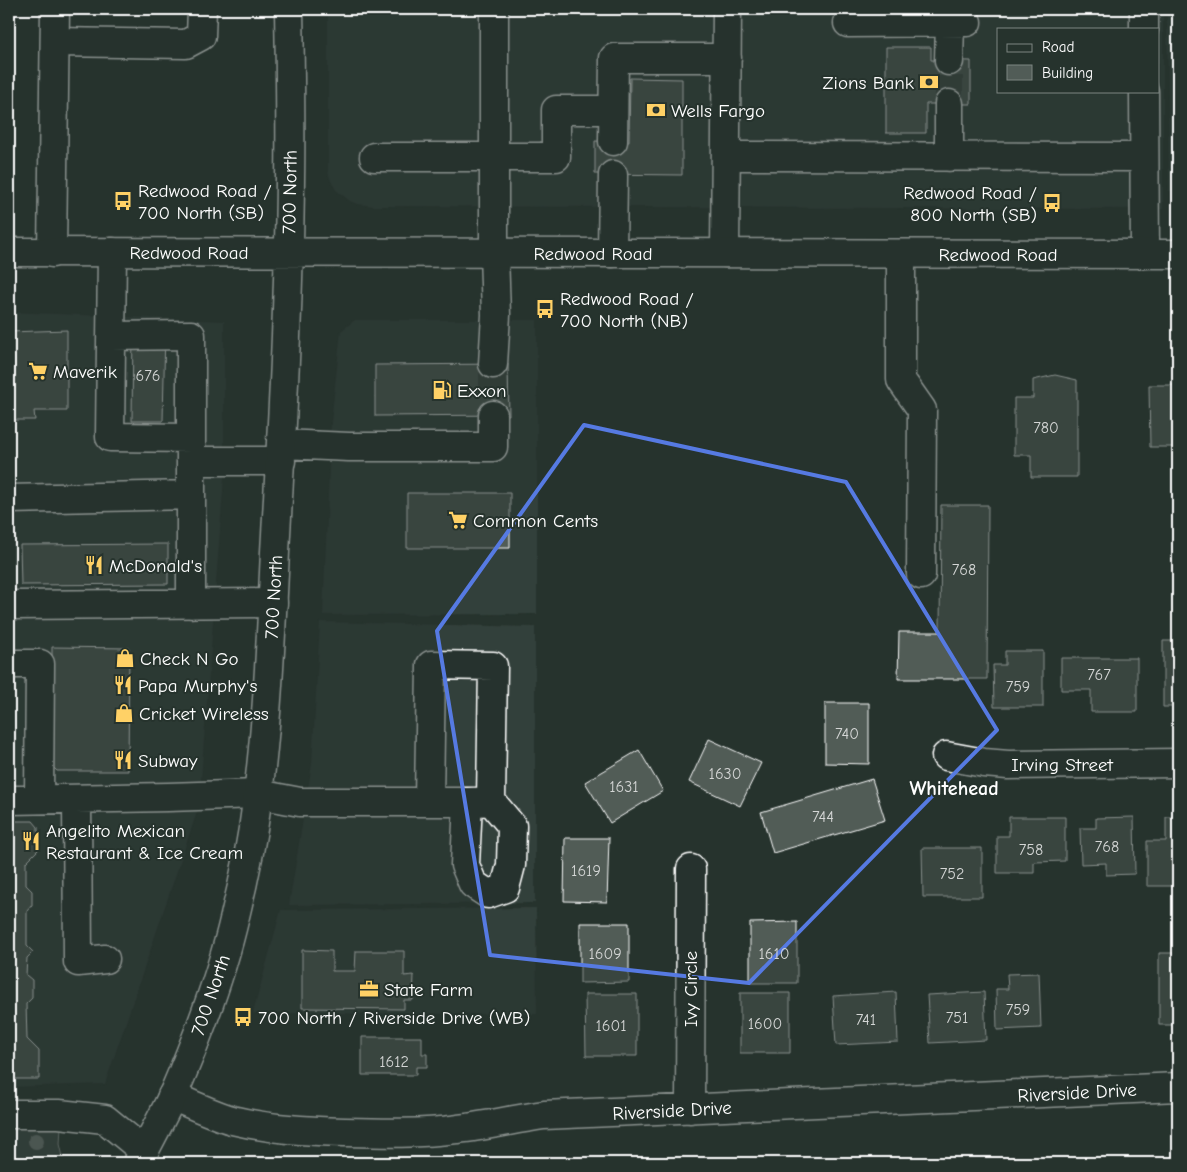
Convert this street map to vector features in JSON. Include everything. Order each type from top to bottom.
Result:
[{"type":"main road","points":[[52,253],[55,9]]},
{"type":"main road","points":[[55,42],[186,44],[201,36],[202,9]]},
{"type":"main road","name":"700 North","points":[[141,1157],[172,1096],[224,958],[244,876],[258,794],[266,698],[281,452],[290,184],[289,9]]},
{"type":"main road","points":[[493,364],[496,314],[494,253],[494,9]]},
{"type":"main road","points":[[725,253],[727,9]]},
{"type":"main road","points":[[1144,9],[1144,28]]},
{"type":"main road","points":[[848,23],[958,22],[949,61]]},
{"type":"main road","points":[[613,142],[614,58],[727,58]]},
{"type":"main road","points":[[1144,92],[1145,254]]},
{"type":"main road","points":[[949,104],[949,157]]},
{"type":"main road","points":[[374,157],[556,157],[556,110],[613,110]]},
{"type":"main road","points":[[726,156],[1144,157]]},
{"type":"main road","points":[[612,253],[613,175]]},
{"type":"main road","name":"Redwood Road","points":[[9,252],[1178,254]]},
{"type":"main road","points":[[112,252],[110,438],[191,450],[281,452],[349,447],[493,447],[493,415]]},
{"type":"main road","points":[[901,254],[901,380],[922,410],[921,575]]},
{"type":"main road","points":[[111,336],[191,335],[191,604]]},
{"type":"main road","points":[[9,499],[191,495]]},
{"type":"main road","points":[[9,604],[272,602]]},
{"type":"main road","points":[[9,664],[40,664],[39,799]]},
{"type":"main road","points":[[9,800],[258,794],[300,802],[429,802],[479,802],[493,666],[431,665],[429,802]]},
{"type":"main road","name":"Irving Street","points":[[946,756],[1008,765],[1178,763]]},
{"type":"main road","points":[[77,799],[78,962],[105,959]]},
{"type":"main road","name":"Ivy Circle","points":[[690,869],[690,1109]]},
{"type":"main road","name":"Riverside Drive","points":[[172,1096],[231,1120],[276,1128],[376,1132],[458,1129],[544,1115],[1178,1087]]},
{"type":"main road","points":[[9,1114],[59,1114],[105,1119],[141,1157]]},
{"type":"highlighted area","points":[[584,425],[846,482],[997,730],[749,983],[490,955],[437,631]]},
{"type":"shaded area","points":[[328,9],[1163,9],[1163,209],[374,206],[357,204],[350,201],[336,190],[328,172]]},
{"type":"shaded area","points":[[1167,9],[1178,9],[1178,191],[1169,191]]},
{"type":"shaded area","points":[[9,312],[224,321],[224,478],[199,806],[105,1084],[9,1087]]},
{"type":"shaded area","points":[[355,320],[537,320],[537,614],[323,615],[331,422],[341,331]]},
{"type":"shaded area","points":[[320,622],[535,627],[535,903],[289,905],[312,764]]},
{"type":"shaded area","points":[[536,908],[537,1014],[253,1013],[281,910]]},
{"type":"shaded area","points":[[9,1125],[61,1126],[60,1144],[63,1163],[9,1163]]},
{"type":"shaded area","points":[[1045,1160],[1178,1161],[1178,1163],[1003,1163]]},
{"type":"building","name":"Zions Bank","points":[[886,47],[931,47],[931,60],[971,61],[971,104],[926,104],[926,133],[886,133]]},
{"type":"building","name":"Wells Fargo","points":[[630,78],[682,79],[682,175],[595,174],[595,141],[629,142]]},
{"type":"building","name":"Maverik","points":[[133,329],[165,329],[163,421],[132,421]]},
{"type":"building","name":"Maverik","points":[[67,330],[67,411],[34,411],[35,420],[9,420],[9,332]]},
{"type":"building","name":"Exxon","points":[[508,364],[509,415],[375,416],[375,365]]},
{"type":"building","points":[[1055,375],[1077,380],[1077,477],[1031,477],[1031,455],[1014,455],[1014,398],[1033,398],[1033,380]]},
{"type":"building","points":[[1149,385],[1178,385],[1178,447],[1150,447]]},
{"type":"building","name":"Common Cents","points":[[407,493],[510,493],[510,548],[407,548]]},
{"type":"building","points":[[941,505],[988,505],[987,679],[898,679],[899,632],[940,632]]},
{"type":"building","name":"McDonald's","points":[[168,544],[168,584],[21,585],[20,545]]},
{"type":"building","points":[[1163,641],[1178,641],[1178,707],[1163,707]]},
{"type":"building","points":[[52,647],[129,648],[128,771],[57,771],[52,766]]},
{"type":"building","points":[[1005,651],[1043,651],[1043,707],[994,707],[993,665],[1005,665]]},
{"type":"building","points":[[1061,658],[1137,658],[1137,712],[1091,712],[1091,690],[1061,690]]},
{"type":"building","points":[[825,703],[869,703],[869,764],[825,763]]},
{"type":"building","points":[[709,739],[761,763],[740,806],[689,782]]},
{"type":"building","points":[[639,750],[663,791],[610,823],[585,782]]},
{"type":"building","points":[[872,779],[885,820],[773,853],[761,812]]},
{"type":"building","points":[[1009,817],[1065,817],[1065,861],[1034,862],[1034,873],[997,873],[997,836],[1009,836]]},
{"type":"building","points":[[1134,817],[1135,874],[1106,875],[1106,863],[1081,864],[1080,828],[1096,828],[1096,818]]},
{"type":"building","points":[[1166,817],[1178,817],[1178,886],[1147,886],[1147,841],[1166,841]]},
{"type":"building","points":[[9,821],[33,821],[38,827],[38,850],[26,862],[26,885],[32,891],[32,905],[27,911],[27,946],[33,952],[27,958],[26,975],[32,980],[32,998],[26,1004],[27,1039],[39,1051],[39,1079],[9,1079]]},
{"type":"building","points":[[565,838],[609,838],[607,902],[564,901]]},
{"type":"building","points":[[922,848],[982,848],[982,897],[923,897]]},
{"type":"building","points":[[797,922],[797,983],[750,983],[750,923]]},
{"type":"building","points":[[580,923],[629,923],[629,982],[580,983]]},
{"type":"building","points":[[302,950],[332,951],[332,971],[355,971],[356,951],[404,951],[404,976],[414,975],[413,1000],[404,1000],[404,1009],[302,1008]]},
{"type":"building","points":[[1159,953],[1178,953],[1178,1025],[1159,1025]]},
{"type":"building","points":[[1039,973],[1041,1028],[997,1030],[996,989],[1008,989],[1007,974]]},
{"type":"building","points":[[896,992],[898,1042],[836,1045],[833,996]]},
{"type":"building","points":[[984,992],[986,1040],[930,1043],[927,995]]},
{"type":"building","points":[[740,993],[790,993],[790,1053],[740,1053]]},
{"type":"building","points":[[585,994],[637,994],[637,1056],[586,1056]]},
{"type":"building","points":[[362,1037],[422,1037],[422,1054],[427,1054],[427,1067],[416,1067],[416,1075],[362,1075]]},
{"type":"tunnel","points":[[949,61],[949,104]]},
{"type":"tunnel","points":[[493,364],[493,415]]},
{"type":"place","name":"Zions Bank","points":[[929,82]]},
{"type":"place","name":"Wells Fargo","points":[[656,110]]},
{"type":"place","name":"Redwood Road / 700 North (SB)","points":[[123,201]]},
{"type":"place","name":"Redwood Road / 800 North (SB)","points":[[1052,203]]},
{"type":"place","name":"Redwood Road / 700 North (NB)","points":[[545,309]]},
{"type":"place","name":"Maverik","points":[[38,371]]},
{"type":"place","name":"Exxon","points":[[442,390]]},
{"type":"place","name":"Common Cents","points":[[458,520]]},
{"type":"place","name":"McDonald's","points":[[94,565]]},
{"type":"place","name":"Check N Go","points":[[125,658]]},
{"type":"place","name":"Papa Murphy's","points":[[123,685]]},
{"type":"place","name":"Cricket Wireless","points":[[124,713]]},
{"type":"place","name":"Subway","points":[[123,760]]},
{"type":"place","name":"Angelito Mexican Restaurant & Ice Cream","points":[[31,841]]},
{"type":"place","name":"State Farm","points":[[369,989]]},
{"type":"place","name":"700 North / Riverside Drive (WB)","points":[[243,1017]]},
{"type":"district","name":"Whitehead","points":[[954,788]]}]
